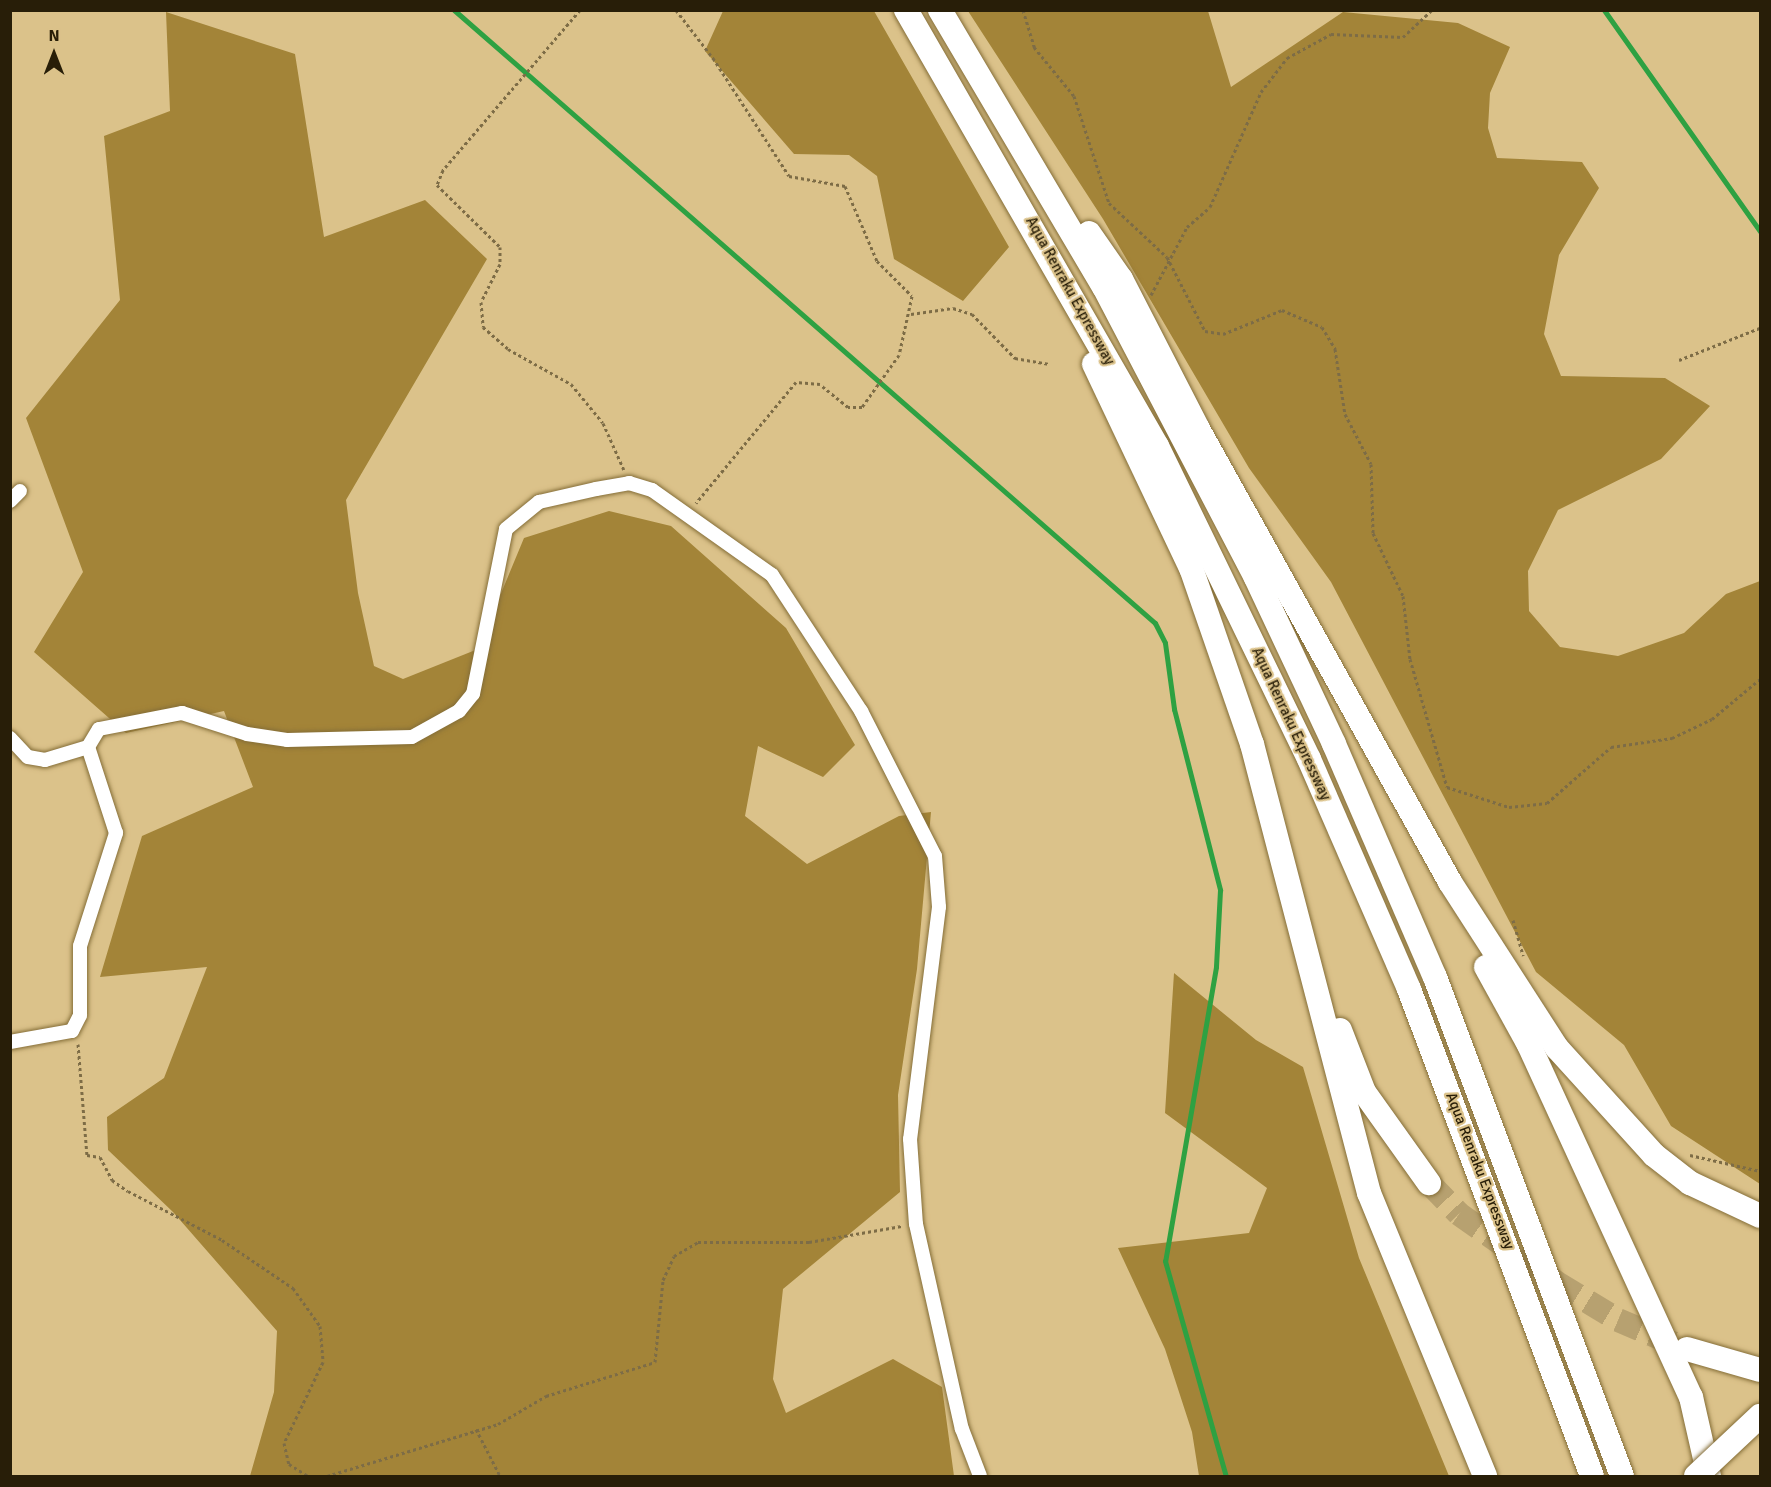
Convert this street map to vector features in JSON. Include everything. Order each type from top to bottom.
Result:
[{"type":"highway","name":"Aqua Renraku Expressway","points":[[906,10],[960,97],[1157,446],[1309,759],[1409,989],[1592,1476]]},
{"type":"highway","name":"Aqua Renraku Expressway","points":[[940,10],[1097,275],[1256,578],[1339,755],[1435,977],[1622,1476]]},
{"type":"highway","points":[[988,89],[1121,279],[1198,429],[1449,882],[1557,1048],[1623,1126],[1690,1183],[1761,1216]]},
{"type":"highway","points":[[960,97],[1191,568],[1252,744],[1369,1193],[1485,1476]]},
{"type":"highway","points":[[1449,882],[1467,933],[1528,1043],[1691,1397],[1710,1476]]},
{"type":"highway","points":[[1299,929],[1364,1092],[1428,1183]]},
{"type":"highway","points":[[1687,1349],[1761,1370]]},
{"type":"highway","points":[[1696,1476],[1761,1416]]},
{"type":"street","points":[[10,738],[28,757],[45,760],[88,747],[99,729],[160,713],[182,712],[247,735],[287,740],[412,737],[459,711],[473,694],[506,529],[539,502],[629,483],[687,513],[772,575],[861,711],[935,856],[939,907],[910,1139],[916,1224],[962,1429],[980,1476]]},
{"type":"street","points":[[10,1042],[72,1031],[83,1000],[80,946],[86,915],[106,872],[116,833],[88,747]]},
{"type":"path","points":[[580,10],[443,170],[437,185],[500,247],[500,264],[481,302],[483,327],[508,349],[571,384],[603,423],[629,483]]},
{"type":"path","points":[[676,10],[713,58],[789,176],[844,186],[877,261],[912,296],[911,314],[896,361],[862,407],[848,407],[820,384],[796,382],[687,513]]},
{"type":"path","points":[[1023,10],[1034,47],[1074,96],[1109,203],[1167,257],[1204,331],[1223,334],[1282,310],[1322,327],[1335,349],[1345,414],[1371,464],[1373,533],[1403,596],[1410,659],[1447,787],[1509,807],[1547,803],[1611,747],[1672,738],[1712,719],[1761,679]]},
{"type":"path","points":[[1150,298],[1167,257],[1186,227],[1210,207],[1261,92],[1287,58],[1331,34],[1403,37],[1432,10]]},
{"type":"path","points":[[911,314],[953,308],[972,314],[1015,358],[1049,364]]},
{"type":"path","points":[[1679,360],[1761,328]]},
{"type":"path","points":[[1514,920],[1526,968]]},
{"type":"path","points":[[72,1031],[82,1055],[87,1155],[100,1157],[112,1180],[128,1191],[222,1240],[293,1288],[320,1326],[323,1362],[284,1443],[289,1464],[308,1476]]},
{"type":"path","points":[[1680,1150],[1704,1162],[1761,1171]]},
{"type":"path","points":[[327,1476],[498,1424],[546,1396],[584,1382],[655,1362],[663,1280],[674,1256],[698,1242],[809,1242],[916,1224]]},
{"type":"path","points":[[476,1429],[500,1476]]},
{"type":"shaded area","points":[[723,11],[874,11],[1009,247],[963,301],[894,259],[877,176],[849,155],[794,154],[705,51]]},
{"type":"shaded area","points":[[968,11],[1208,11],[1231,87],[1343,12],[1458,23],[1510,47],[1490,93],[1488,128],[1497,158],[1582,162],[1599,188],[1559,255],[1544,334],[1561,376],[1665,378],[1710,406],[1661,459],[1558,510],[1528,571],[1529,611],[1560,647],[1618,656],[1684,633],[1726,594],[1760,581],[1760,1184],[1671,1126],[1624,1045],[1536,972],[1331,582],[1249,468],[1103,219]]},
{"type":"shaded area","points":[[166,12],[295,54],[324,237],[425,200],[487,259],[346,500],[358,593],[374,666],[403,679],[478,649],[524,538],[609,511],[671,526],[786,628],[855,745],[823,777],[758,746],[745,816],[807,864],[899,816],[931,812],[917,969],[898,1095],[900,1192],[783,1289],[773,1379],[786,1413],[893,1359],[942,1387],[954,1476],[250,1476],[274,1392],[277,1331],[173,1212],[108,1150],[107,1117],[164,1078],[207,967],[100,977],[142,836],[253,787],[224,711],[126,733],[34,652],[83,572],[26,418],[120,300],[104,136],[170,111]]},
{"type":"shaded area","points":[[1174,973],[1256,1040],[1303,1067],[1359,1258],[1449,1476],[1199,1476],[1192,1432],[1165,1349],[1118,1248],[1249,1233],[1267,1188],[1165,1113]]},
{"type":"waterway","points":[[454,10],[1155,623],[1165,643],[1174,709],[1220,890],[1216,967],[1165,1261],[1226,1476]]},
{"type":"waterway","points":[[1604,10],[1760,231]]},
{"type":"tunnel","points":[[1429,1183],[1459,1214],[1557,1283],[1618,1320],[1679,1346]]}]
